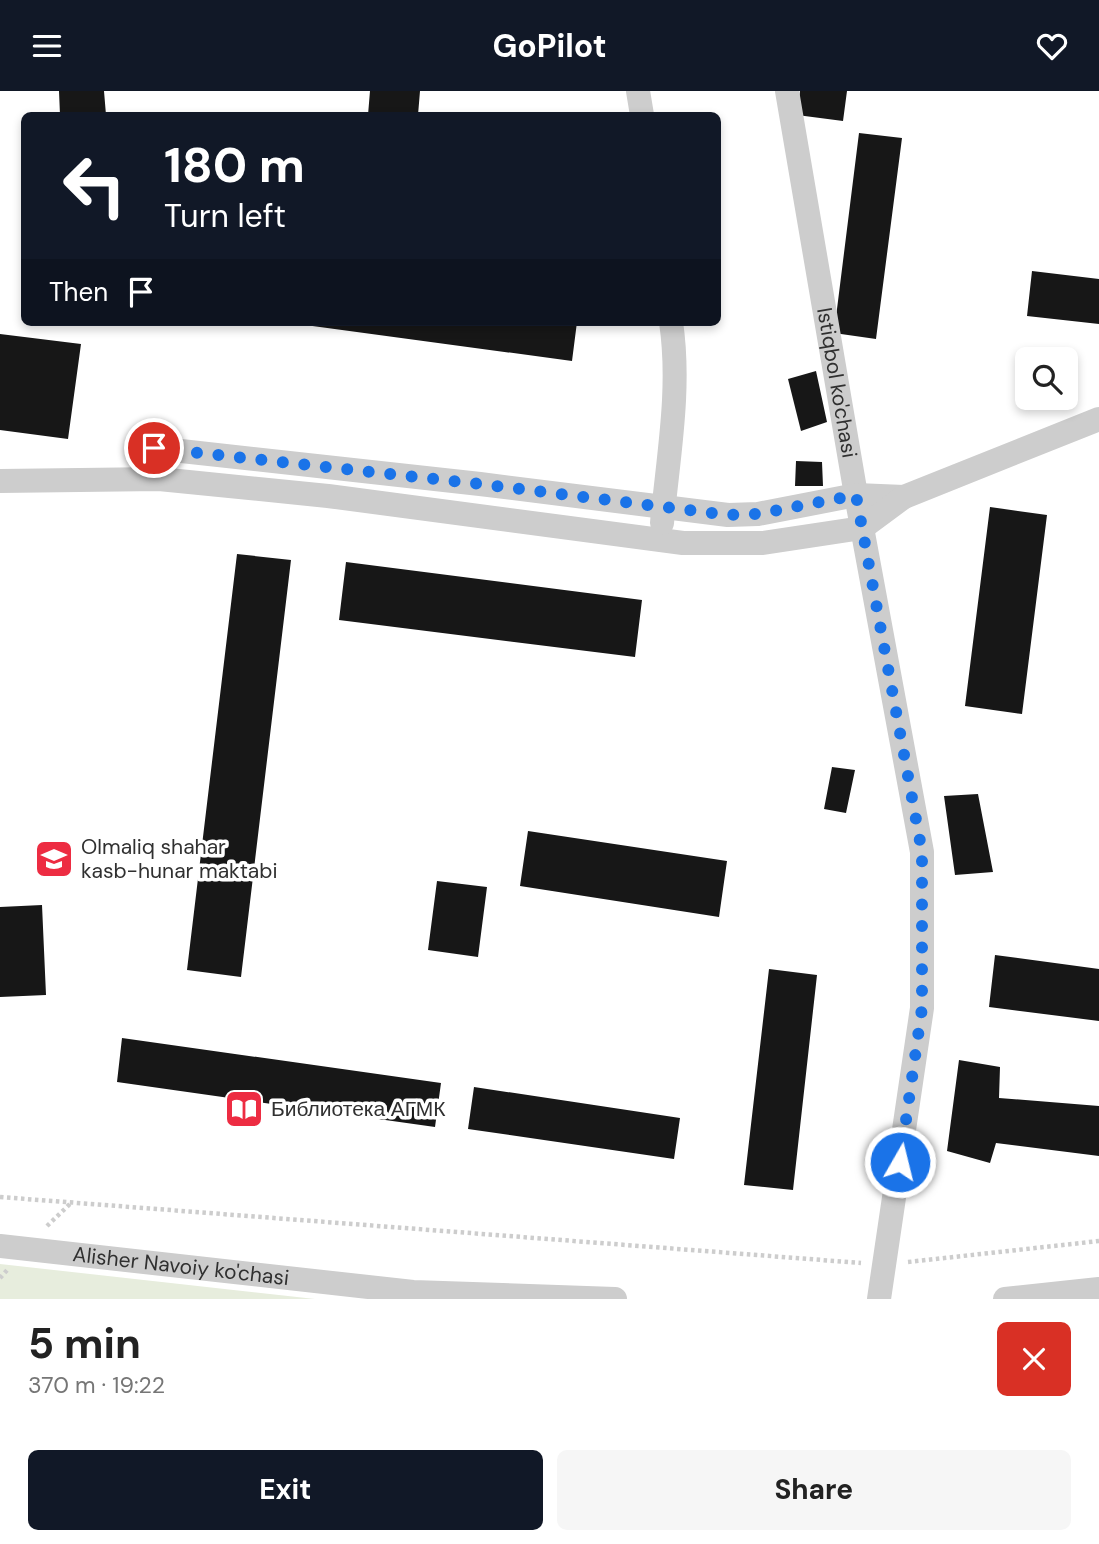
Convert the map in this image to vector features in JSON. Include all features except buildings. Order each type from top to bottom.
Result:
[{"type":"street","points":[[638,91],[642,112]]},
{"type":"street","name":"Istiqbol ko'chasi","points":[[787,91],[856,495],[922,852],[922,1008],[880,1299]]},
{"type":"street","points":[[660,540],[675,386],[676,352],[672,326]]},
{"type":"street","points":[[0,481],[159,479],[328,496],[660,540],[763,543],[862,528],[904,497],[1099,419]]},
{"type":"street","points":[[154,448],[728,515],[758,514],[856,495],[904,497]]},
{"type":"street","name":"Alisher Navoiy ko'chasi","points":[[0,1247],[413,1292],[615,1299]]},
{"type":"street","points":[[1005,1299],[1099,1289]]},
{"type":"path","points":[[0,1197],[885,1264],[1099,1241]]},
{"type":"green space","points":[[0,1264],[315,1299],[0,1299]]},
{"type":"place","name":"Olmaliq shahar kasb-hunar maktabi","points":[[54,859]]},
{"type":"place","name":"Библиотека АГМК","points":[[244,1109]]},
{"type":"route","points":[[154,448],[728,515],[758,514],[856,495],[922,852],[922,1008],[900,1162]]}]
